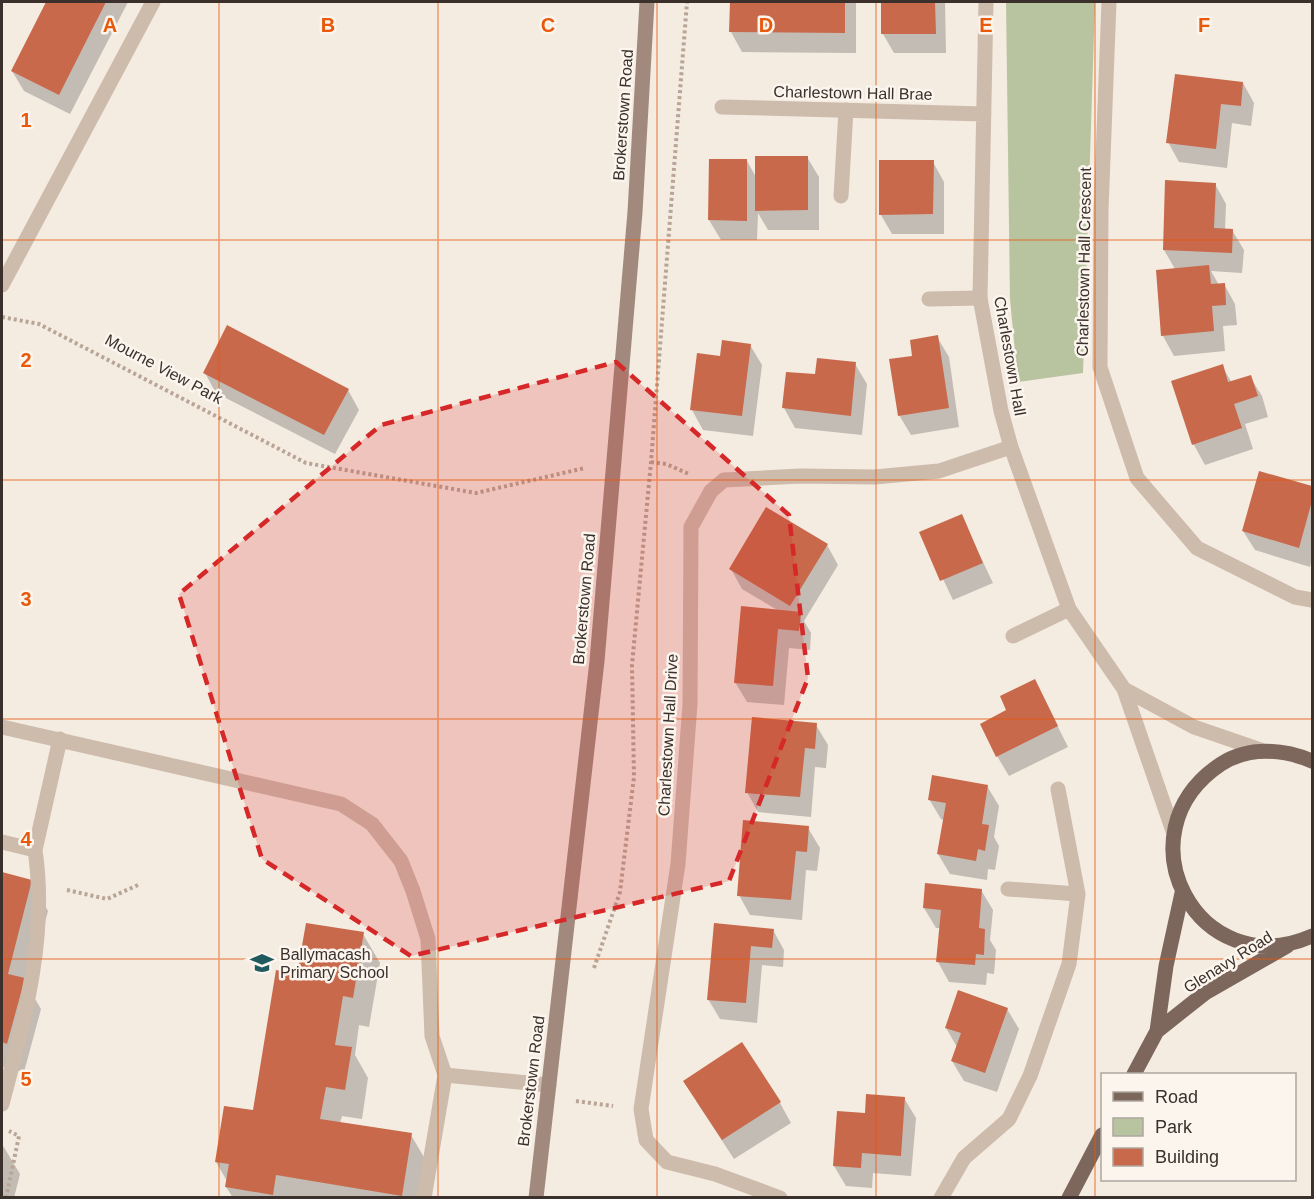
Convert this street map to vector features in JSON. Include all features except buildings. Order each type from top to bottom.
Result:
[{"type":"main road","points":[[1294,753],[1312,746]]},
{"type":"main road","points":[[1310,939],[1289,945],[1257,946],[1227,938],[1201,919],[1182,893],[1173,863],[1173,831],[1184,801],[1204,776],[1231,758],[1261,750],[1294,753],[1312,761]]},
{"type":"main road","name":"Glenavy Road","points":[[1135,1073],[1157,1031],[1166,966],[1182,893]]},
{"type":"main road","name":"Glenavy Road","points":[[1157,1031],[1205,993],[1289,945]]},
{"type":"main road","points":[[1070,1197],[1101,1137]]},
{"type":"street","points":[[2,285],[153,2]]},
{"type":"street","name":"Brokerstown Road","points":[[536,1197],[594,695],[635,212],[647,2]]},
{"type":"street","name":"Charlestown Hall","points":[[986,2],[980,298],[1001,411],[1011,447],[1069,609],[1124,689],[1173,831]]},
{"type":"street","name":"Charlestown Hall Crescent","points":[[1109,2],[1101,210],[1100,367],[1137,478],[1197,548],[1295,597],[1312,600]]},
{"type":"street","name":"Charlestown Hall Brae","points":[[722,107],[984,114]]},
{"type":"street","points":[[842,196],[846,110]]},
{"type":"street","points":[[929,299],[980,298]]},
{"type":"street","points":[[711,491],[724,480],[800,476],[875,477],[939,471],[1011,447]]},
{"type":"street","name":"Charlestown Hall Drive","points":[[711,491],[691,527],[690,704],[678,864],[641,1109],[646,1140],[667,1162],[715,1174],[780,1197]]},
{"type":"street","points":[[1013,636],[1069,609]]},
{"type":"street","name":"Charlestown Hall","points":[[1124,689],[1194,728],[1261,750]]},
{"type":"street","points":[[2,727],[341,804],[372,824],[401,861],[428,939],[432,1036],[445,1075],[424,1197]]},
{"type":"street","points":[[2,1104],[29,998],[39,932],[40,883],[35,850],[60,740]]},
{"type":"street","points":[[941,1197],[964,1158],[1009,1119],[1030,1076],[1069,964],[1078,894],[1058,789]]},
{"type":"street","points":[[2,842],[35,850]]},
{"type":"street","points":[[1008,889],[1078,894]]},
{"type":"street","points":[[445,1075],[549,1086]]},
{"type":"path","points":[[593,970],[620,892],[634,777],[632,665],[651,462],[687,2]]},
{"type":"path","name":"Mourne View Park","points":[[2,317],[39,324],[306,463],[476,493],[612,462]]},
{"type":"path","points":[[651,462],[666,464],[693,476],[711,491]]},
{"type":"path","points":[[40,883],[107,899],[138,885]]},
{"type":"path","points":[[574,1112],[576,1090]]},
{"type":"path","points":[[575,1101],[641,1109]]},
{"type":"path","points":[[2,1127],[20,1136],[6,1197]]},
{"type":"highlighted area","points":[[616,362],[789,515],[808,678],[729,881],[411,956],[262,859],[179,594],[381,425]]},
{"type":"green space","points":[[1006,2],[1095,2],[1083,373],[1018,382],[1010,299]]},
{"type":"place","name":"Ballymacash Primary School","points":[[262,963]]}]
